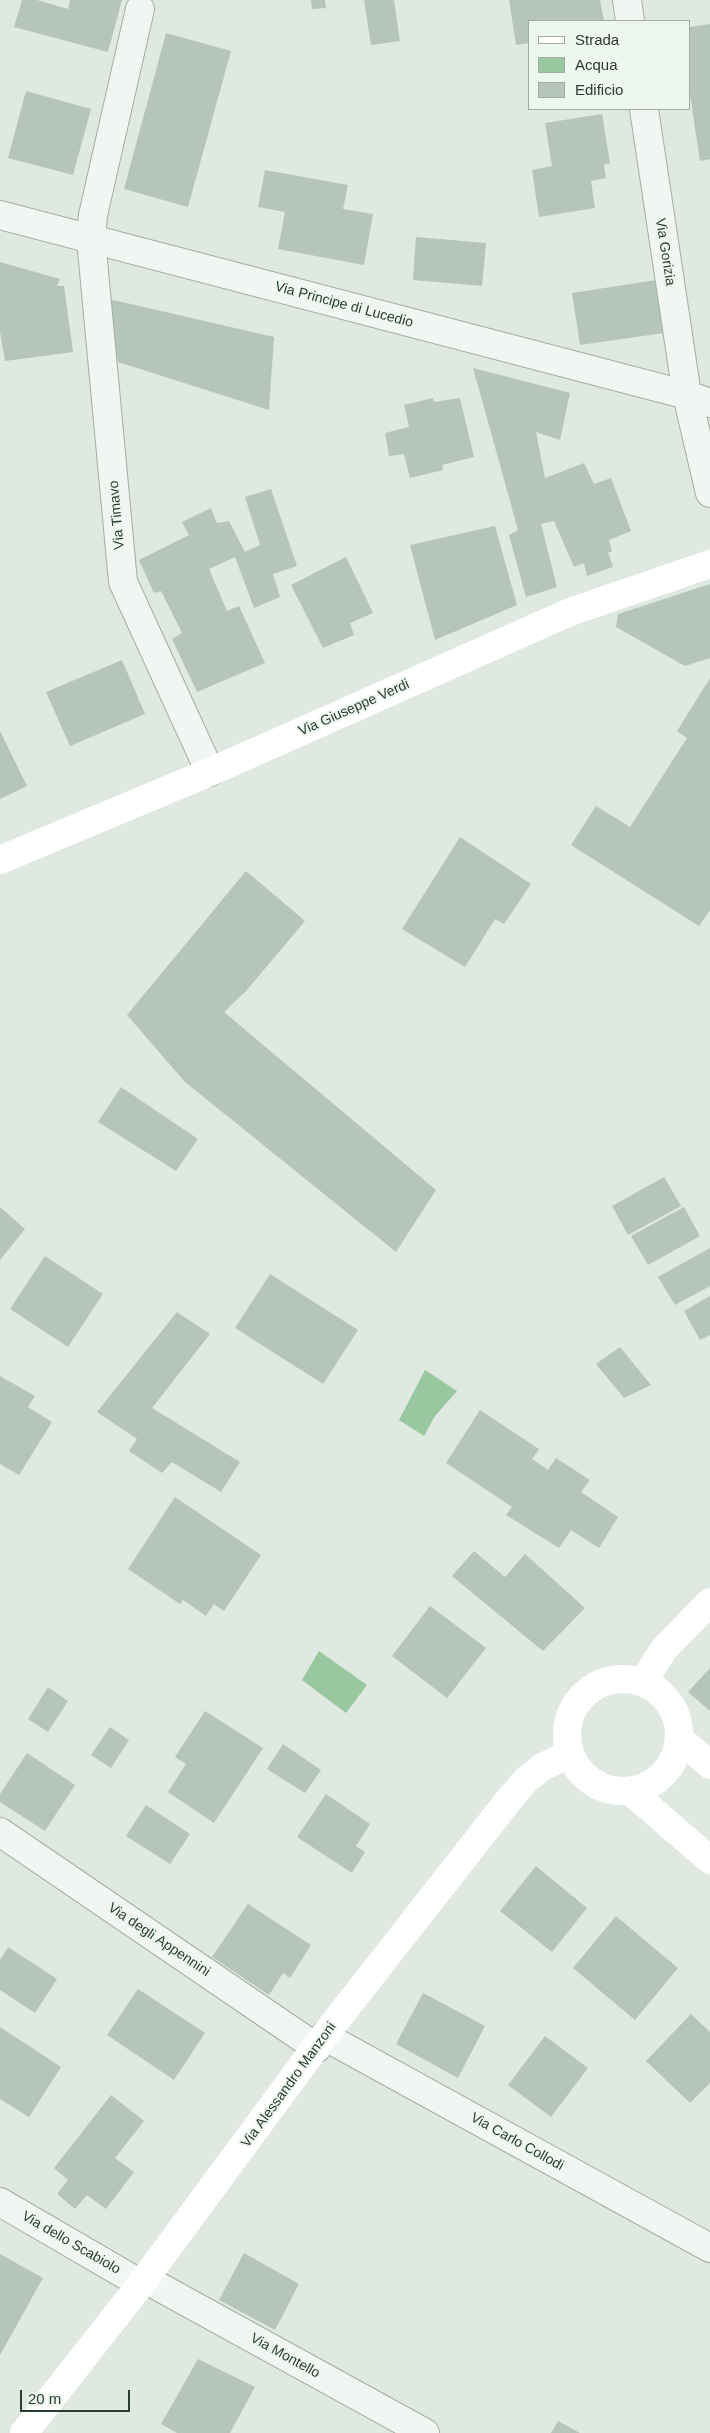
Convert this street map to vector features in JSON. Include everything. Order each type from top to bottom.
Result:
[{"type":"street","points":[[627,0],[630,20]]},
{"type":"street","name":"Via Timavo","points":[[140,10],[93,215],[91,239],[123,582],[210,772]]},
{"type":"street","name":"Via Gorizia","points":[[644,110],[699,399]]},
{"type":"street","name":"Via Principe di Lucedio","points":[[0,216],[699,399]]},
{"type":"street","points":[[699,399],[710,492]]},
{"type":"street","name":"Via Giuseppe Verdi","points":[[0,860],[210,772],[570,612],[710,564]]},
{"type":"street","points":[[643,1682],[664,1650],[710,1602]]},
{"type":"street","points":[[627,1679],[643,1682],[656,1689],[674,1711],[679,1724],[680,1739],[677,1754],[664,1774],[645,1787],[630,1791],[611,1790],[594,1783],[580,1771],[570,1754],[567,1738],[568,1722],[574,1708],[583,1695],[596,1685],[611,1680],[627,1679]]},
{"type":"street","points":[[680,1739],[710,1765]]},
{"type":"street","name":"Via Alessandro Manzoni","points":[[24,2433],[143,2281],[320,2042],[508,1801],[526,1780],[542,1767],[570,1754]]},
{"type":"street","points":[[630,1791],[710,1860]]},
{"type":"street","name":"Via degli Appennini","points":[[0,1832],[320,2042]]},
{"type":"street","name":"Via Carlo Collodi","points":[[320,2042],[710,2248]]},
{"type":"street","name":"Via dello Scabiolo","points":[[0,2202],[143,2281]]},
{"type":"street","name":"Via Montello","points":[[143,2281],[425,2433]]},
{"type":"water","points":[[425,1370],[457,1391],[435,1416],[424,1436],[399,1420]]},
{"type":"water","points":[[319,1651],[367,1685],[346,1713],[302,1680]]},
{"type":"building","points":[[22,0],[37,0],[68,9],[70,0],[122,0],[108,52],[14,27]]},
{"type":"building","points":[[311,0],[325,0],[326,8],[312,9]]},
{"type":"building","points":[[364,0],[394,0],[400,41],[371,45]]},
{"type":"building","points":[[509,0],[600,0],[604,20],[528,20],[528,43],[516,45]]},
{"type":"building","points":[[710,24],[710,159],[700,161],[690,95],[690,27]]},
{"type":"building","points":[[166,33],[231,51],[188,207],[124,189]]},
{"type":"building","points":[[26,91],[91,109],[73,175],[8,158]]},
{"type":"building","points":[[602,114],[610,163],[604,165],[606,178],[591,181],[595,208],[539,217],[532,170],[552,166],[545,123]]},
{"type":"building","points":[[265,170],[348,185],[343,209],[373,214],[364,265],[278,249],[285,212],[258,207]]},
{"type":"building","points":[[416,237],[486,243],[482,286],[413,280]]},
{"type":"building","points":[[0,262],[60,279],[57,286],[64,286],[73,352],[5,361],[0,332]]},
{"type":"building","points":[[656,280],[664,333],[580,345],[572,293]]},
{"type":"building","points":[[109,299],[274,337],[269,410],[118,362]]},
{"type":"building","points":[[473,368],[570,393],[560,440],[536,432],[545,478],[584,463],[594,484],[611,478],[631,531],[609,540],[612,552],[608,552],[613,567],[587,576],[584,563],[574,567],[554,521],[541,524],[557,587],[526,597],[509,535],[518,530]]},
{"type":"building","points":[[433,398],[434,402],[460,398],[474,457],[442,465],[443,470],[410,478],[404,454],[389,456],[385,433],[409,427],[404,405]]},
{"type":"building","points":[[271,489],[297,566],[273,574],[280,597],[254,608],[235,557],[209,569],[227,611],[239,606],[265,663],[197,692],[172,639],[182,633],[161,591],[154,593],[139,560],[189,535],[182,522],[211,508],[217,523],[229,521],[245,552],[260,545],[245,497]]},
{"type":"building","points":[[495,526],[517,605],[435,640],[410,545]]},
{"type":"building","points":[[346,557],[373,613],[350,623],[354,635],[323,648],[291,585]]},
{"type":"building","points":[[710,584],[710,658],[685,666],[616,627],[618,614]]},
{"type":"building","points":[[122,660],[145,714],[70,746],[46,692]]},
{"type":"building","points":[[710,678],[710,910],[699,926],[571,845],[596,806],[630,827],[687,738],[677,731]]},
{"type":"building","points":[[0,731],[27,786],[0,799]]},
{"type":"building","points":[[460,837],[531,884],[504,924],[495,919],[465,967],[402,929]]},
{"type":"building","points":[[246,871],[305,921],[246,991],[224,1012],[436,1190],[396,1252],[185,1082],[127,1015]]},
{"type":"building","points":[[121,1087],[198,1139],[176,1171],[98,1122]]},
{"type":"building","points":[[664,1177],[681,1206],[628,1235],[612,1206]]},
{"type":"building","points":[[0,1207],[25,1229],[0,1260]]},
{"type":"building","points":[[684,1207],[700,1236],[648,1265],[631,1236]]},
{"type":"building","points":[[710,1248],[710,1286],[675,1305],[658,1277]]},
{"type":"building","points":[[45,1256],[103,1294],[68,1347],[10,1309]]},
{"type":"building","points":[[270,1274],[358,1330],[323,1384],[235,1328]]},
{"type":"building","points":[[710,1296],[710,1335],[700,1340],[684,1311]]},
{"type":"building","points":[[177,1312],[210,1334],[152,1408],[240,1462],[221,1492],[172,1462],[162,1473],[129,1451],[137,1439],[97,1412]]},
{"type":"building","points":[[620,1347],[651,1385],[624,1398],[596,1364]]},
{"type":"building","points":[[0,1376],[35,1396],[28,1407],[52,1422],[19,1475],[0,1464]]},
{"type":"building","points":[[480,1410],[539,1449],[532,1459],[548,1470],[556,1458],[590,1480],[581,1492],[618,1517],[599,1548],[571,1530],[559,1548],[506,1515],[512,1507],[446,1463]]},
{"type":"building","points":[[175,1497],[261,1555],[224,1611],[214,1604],[206,1616],[183,1600],[180,1604],[128,1569]]},
{"type":"building","points":[[474,1551],[505,1577],[525,1554],[585,1608],[543,1651],[452,1576]]},
{"type":"building","points":[[430,1606],[486,1648],[447,1698],[392,1656]]},
{"type":"building","points":[[710,1668],[710,1711],[688,1692]]},
{"type":"building","points":[[48,1687],[68,1701],[48,1732],[28,1719]]},
{"type":"building","points":[[205,1711],[263,1748],[214,1823],[168,1792],[186,1764],[175,1757]]},
{"type":"building","points":[[110,1727],[129,1740],[111,1768],[91,1755]]},
{"type":"building","points":[[283,1744],[321,1770],[305,1793],[267,1769]]},
{"type":"building","points":[[27,1753],[75,1785],[45,1831],[0,1802],[0,1794]]},
{"type":"building","points":[[326,1794],[370,1824],[356,1846],[365,1852],[352,1873],[297,1837]]},
{"type":"building","points":[[146,1805],[190,1834],[170,1864],[126,1836]]},
{"type":"building","points":[[536,1866],[587,1908],[552,1952],[500,1911]]},
{"type":"building","points":[[248,1904],[311,1945],[290,1978],[283,1973],[269,1995],[212,1957]]},
{"type":"building","points":[[616,1916],[678,1968],[635,2020],[573,1968]]},
{"type":"building","points":[[8,1947],[57,1979],[35,2013],[0,1990],[0,1960]]},
{"type":"building","points":[[138,1989],[205,2033],[174,2080],[107,2035]]},
{"type":"building","points":[[423,1993],[485,2026],[458,2078],[396,2044]]},
{"type":"building","points":[[691,2014],[710,2032],[710,2083],[690,2103],[646,2061]]},
{"type":"building","points":[[0,2027],[61,2067],[29,2117],[0,2099]]},
{"type":"building","points":[[545,2036],[588,2068],[551,2117],[508,2085]]},
{"type":"building","points":[[111,2095],[144,2121],[115,2158],[134,2172],[106,2209],[87,2195],[75,2209],[57,2194],[68,2180],[54,2168]]},
{"type":"building","points":[[244,2253],[299,2284],[275,2330],[219,2300]]},
{"type":"building","points":[[0,2254],[43,2278],[0,2355]]},
{"type":"building","points":[[198,2359],[255,2387],[230,2433],[177,2433],[161,2424]]},
{"type":"building","points":[[558,2421],[580,2433],[551,2433]]}]
